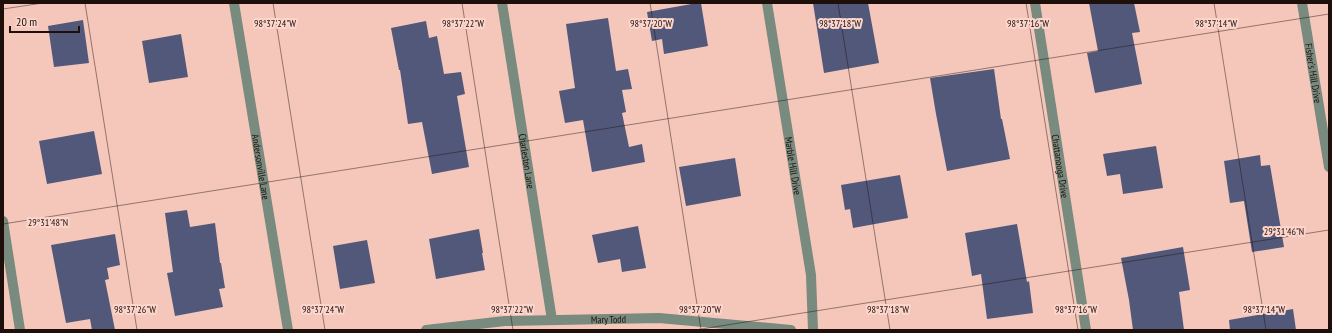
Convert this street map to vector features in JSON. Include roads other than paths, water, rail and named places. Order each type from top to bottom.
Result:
[{"type":"street","name":"Andersonville Lane","points":[[234,3],[288,330]]},
{"type":"street","name":"Charleston Lane","points":[[502,3],[552,320]]},
{"type":"street","name":"Marble Hill Drive","points":[[767,3],[811,275],[813,330]]},
{"type":"street","name":"Chattanooga Drive","points":[[1035,3],[1086,330]]},
{"type":"street","name":"Fisher's Hill Drive","points":[[1302,3],[1329,167]]},
{"type":"street","points":[[3,221],[20,330]]},
{"type":"street","name":"Mary Todd","points":[[426,330],[505,321],[659,318],[791,330]]}]
